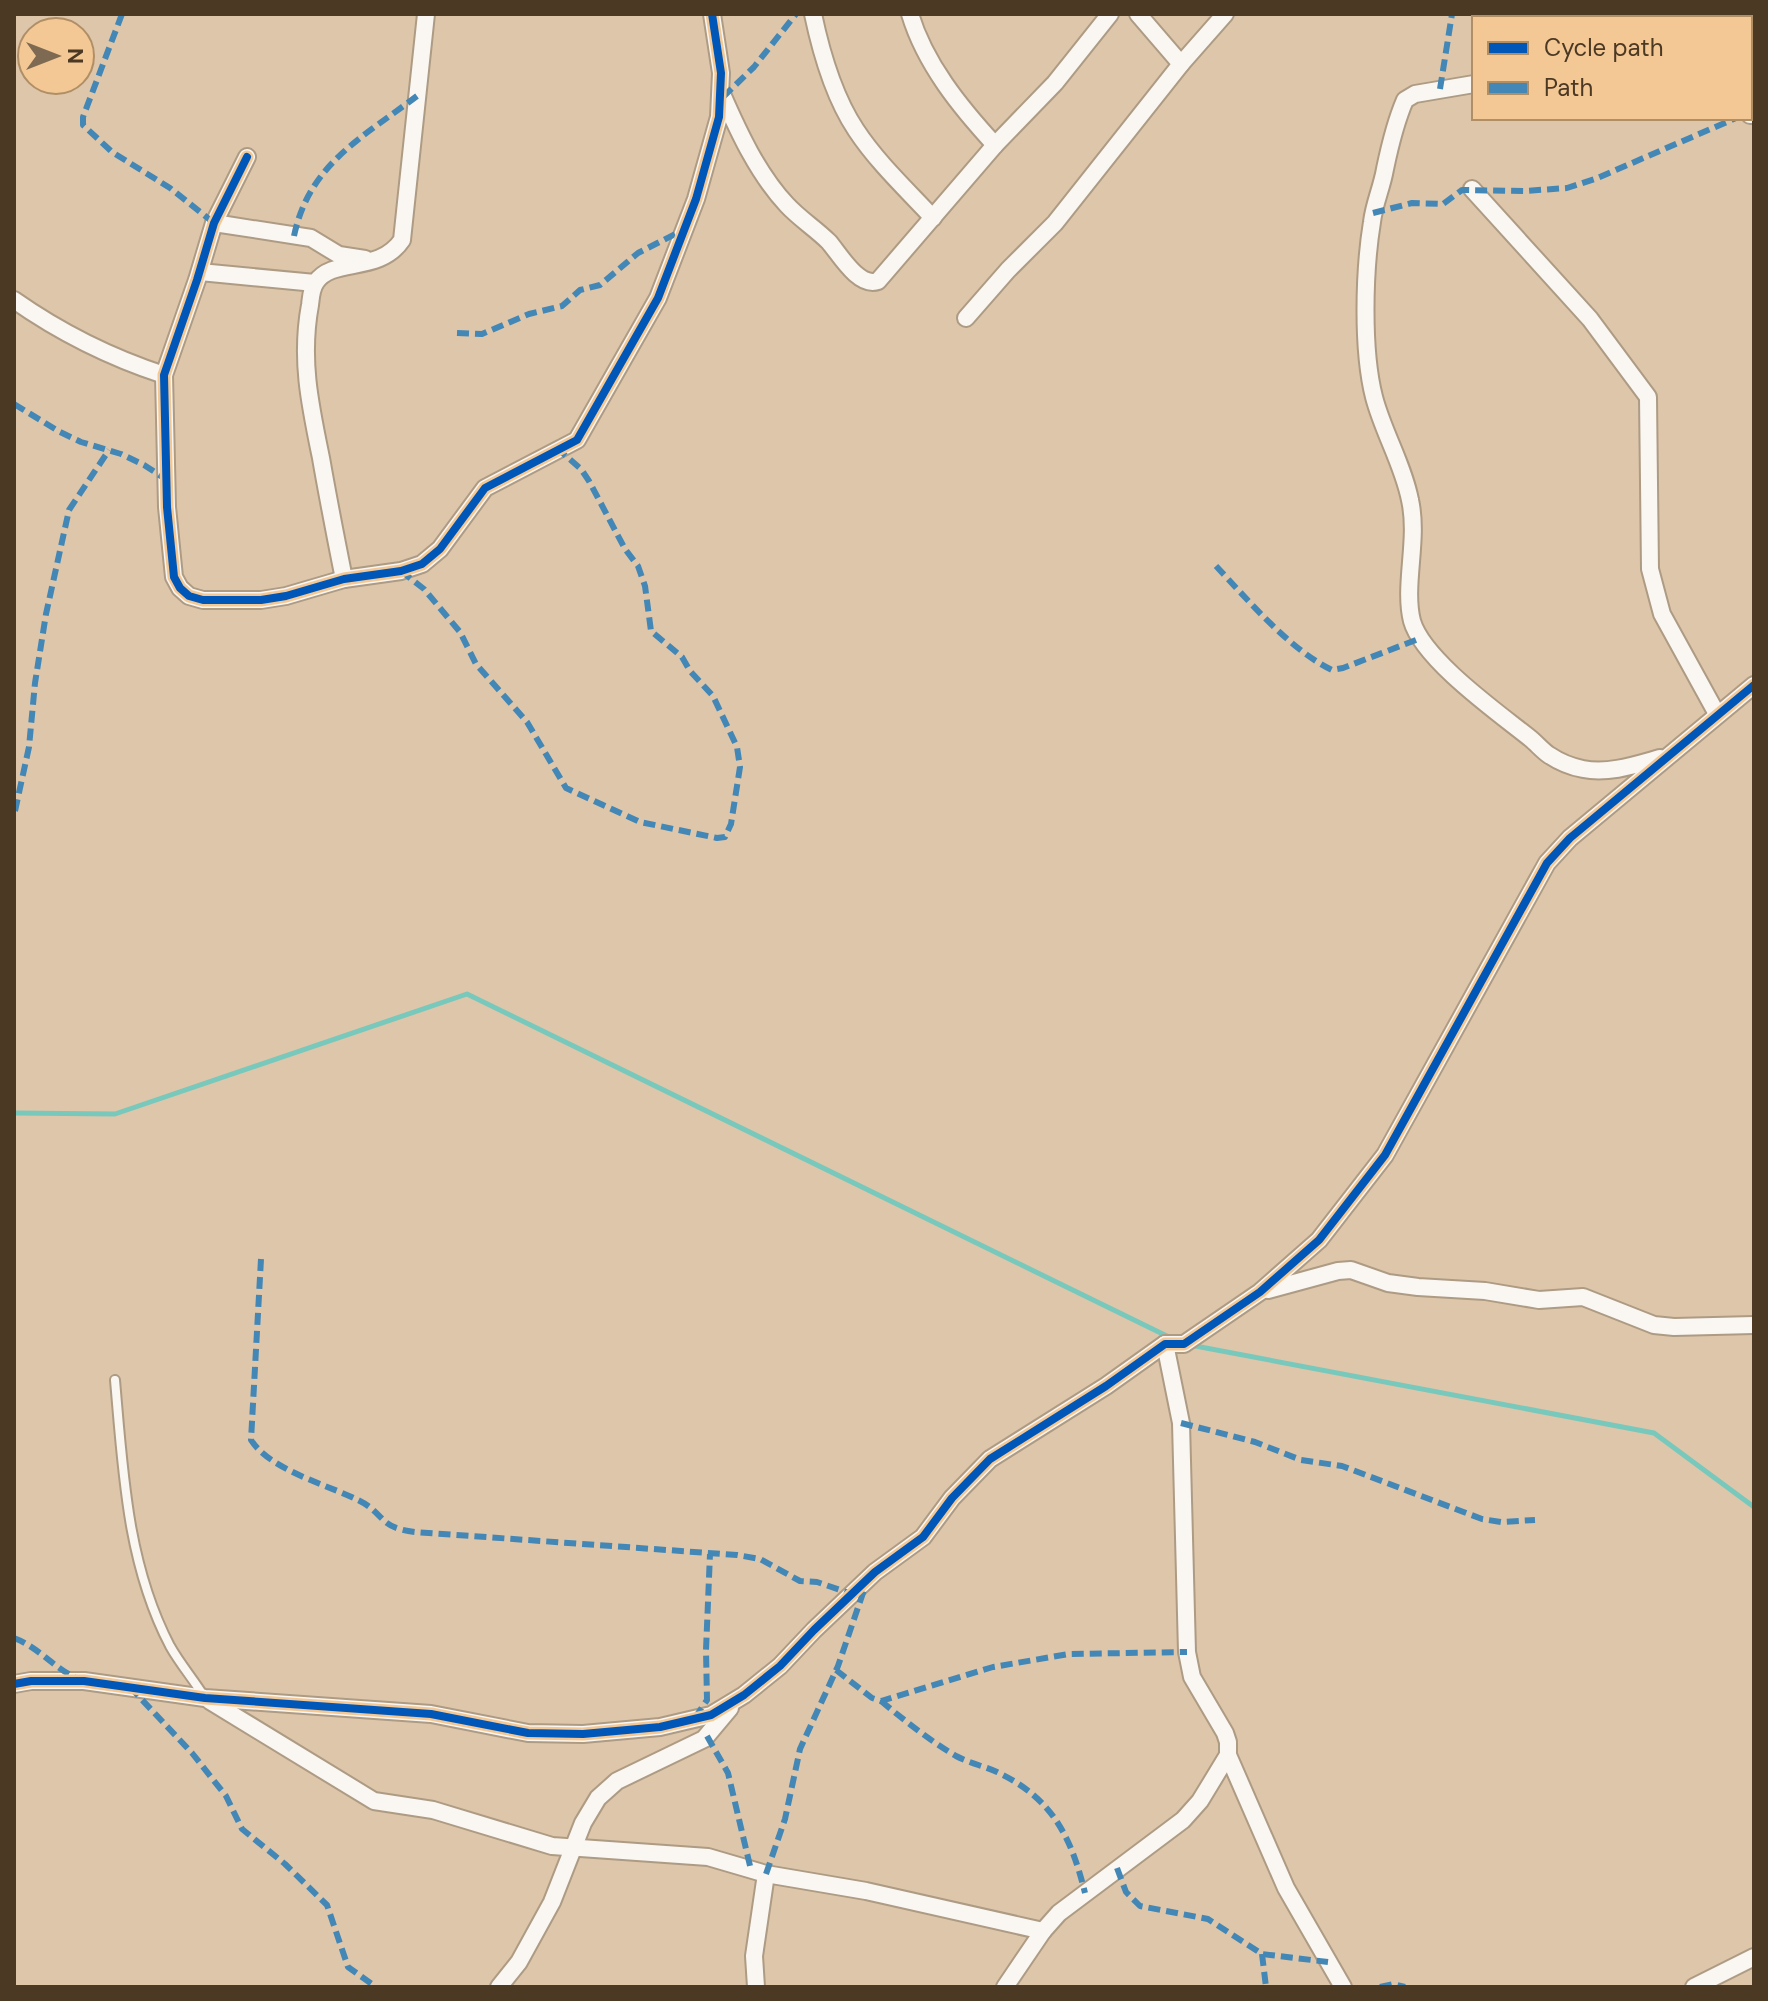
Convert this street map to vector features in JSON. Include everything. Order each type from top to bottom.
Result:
[{"type":"street","points":[[344,579],[305,379],[306,326],[315,283],[319,278],[334,270],[379,260],[397,247],[405,229],[426,14]]},
{"type":"street","points":[[247,157],[214,223],[164,375],[167,507],[174,577],[180,588],[195,599],[261,600],[422,564],[440,549],[485,488],[577,440],[658,298],[696,199],[719,117],[719,58],[712,14]]},
{"type":"street","points":[[813,14],[831,76],[851,122],[933,218]]},
{"type":"street","points":[[910,14],[916,32],[961,109],[995,145]]},
{"type":"street","points":[[721,91],[739,135],[778,194],[867,282],[878,281],[995,145],[1055,83],[1110,14]]},
{"type":"street","points":[[1138,14],[1181,64]]},
{"type":"street","points":[[966,318],[1055,223],[1181,64],[1225,14]]},
{"type":"street","points":[[1472,84],[1415,94],[1405,100],[1391,139],[1372,222],[1367,300],[1368,371],[1411,504],[1414,546],[1410,605],[1413,624],[1421,638],[1461,683],[1490,710],[1550,756],[1593,771],[1615,770],[1667,757]]},
{"type":"street","points":[[1472,189],[1590,319],[1648,397],[1650,569],[1662,614],[1717,714]]},
{"type":"street","points":[[214,223],[311,238],[339,255],[379,260]]},
{"type":"street","points":[[200,272],[261,275],[315,283]]},
{"type":"street","points":[[14,300],[83,343],[164,375]]},
{"type":"street","points":[[14,1684],[84,1681],[205,1698],[431,1714],[528,1733],[583,1734],[660,1727],[702,1719],[739,1698],[780,1666],[875,1572],[923,1537],[952,1498],[990,1459],[1061,1416],[1165,1344],[1184,1344],[1260,1292],[1319,1240],[1385,1155],[1547,863],[1570,838],[1754,685]]},
{"type":"street","points":[[1260,1292],[1351,1270],[1388,1283],[1418,1287],[1485,1291],[1539,1300],[1583,1297],[1654,1325],[1754,1325]]},
{"type":"street","points":[[1165,1344],[1181,1423],[1187,1652],[1192,1677],[1225,1733],[1228,1755],[1286,1888],[1343,1987]]},
{"type":"street","points":[[205,1698],[374,1801],[433,1810],[552,1846],[708,1857],[766,1874],[866,1891],[1043,1931]]},
{"type":"street","points":[[499,1987],[519,1962],[552,1902],[583,1823],[598,1798],[617,1781],[704,1739],[739,1698]]},
{"type":"street","points":[[1005,1987],[1059,1913],[1183,1820],[1200,1801],[1228,1755]]},
{"type":"street","points":[[756,1987],[754,1956],[766,1874]]},
{"type":"street","points":[[1694,1987],[1754,1957]]},
{"type":"lane","points":[[115,1380],[125,1503],[138,1559],[169,1643],[205,1698]]},
{"type":"waterway","points":[[14,1113],[115,1114],[467,994],[1173,1339]]},
{"type":"waterway","points":[[1190,1345],[1654,1433],[1754,1507]]},
{"type":"marked path","points":[[122,14],[83,117],[83,125],[112,152],[170,188],[214,223]]},
{"type":"marked path","points":[[723,97],[754,67],[796,14]]},
{"type":"marked path","points":[[1440,89],[1452,14]]},
{"type":"marked path","points":[[294,236],[301,211],[325,171],[358,139],[417,96]]},
{"type":"marked path","points":[[1373,213],[1412,203],[1443,204],[1462,190],[1567,188],[1731,120]]},
{"type":"marked path","points":[[457,333],[482,334],[529,314],[562,306],[580,290],[600,285],[638,253],[685,229]]},
{"type":"marked path","points":[[14,404],[60,432],[121,454],[167,480]]},
{"type":"marked path","points":[[15,811],[29,747],[46,614],[69,510],[109,450]]},
{"type":"marked path","points":[[401,571],[424,589],[460,632],[476,664],[527,722],[566,788],[640,822],[725,837],[731,824],[740,767],[737,747],[713,696],[690,671],[682,657],[651,631],[645,586],[638,566],[625,549],[581,469],[559,450]]},
{"type":"marked path","points":[[1216,566],[1285,637],[1332,670],[1421,638]]},
{"type":"marked path","points":[[261,1259],[251,1440],[260,1451],[285,1468],[358,1500],[388,1524],[403,1530],[737,1555],[760,1559],[800,1581],[817,1582],[852,1594]]},
{"type":"marked path","points":[[1181,1423],[1255,1442],[1301,1460],[1342,1466],[1482,1519],[1501,1522],[1535,1520]]},
{"type":"marked path","points":[[695,1718],[707,1700],[710,1554]]},
{"type":"marked path","points":[[766,1874],[785,1819],[800,1749],[838,1666],[865,1587]]},
{"type":"marked path","points":[[14,1638],[31,1646],[76,1678]]},
{"type":"marked path","points":[[836,1670],[872,1698],[881,1701],[993,1667],[1069,1654],[1187,1652]]},
{"type":"marked path","points":[[130,1687],[192,1753],[226,1796],[242,1829],[285,1864],[327,1905],[348,1967],[376,1987]]},
{"type":"marked path","points":[[881,1701],[946,1750],[997,1772],[1032,1794],[1066,1837],[1085,1893]]},
{"type":"marked path","points":[[707,1736],[728,1773],[751,1870]]},
{"type":"marked path","points":[[1117,1868],[1126,1892],[1140,1906],[1208,1919],[1262,1954],[1328,1962]]},
{"type":"marked path","points":[[1262,1954],[1266,1987]]},
{"type":"marked path","points":[[1380,1987],[1393,1984],[1405,1987]]},
{"type":"cycle path","points":[[247,157],[214,223],[164,375],[167,507],[174,577],[189,596],[203,600],[261,600],[286,596],[344,579],[401,571],[422,564],[440,549],[485,488],[577,440],[658,298],[696,199],[719,117],[721,73],[712,14]]},
{"type":"cycle path","points":[[14,1684],[84,1681],[205,1698],[431,1714],[528,1733],[583,1734],[660,1727],[711,1715],[744,1695],[780,1666],[875,1572],[923,1537],[952,1498],[990,1459],[1106,1386],[1165,1344],[1184,1344],[1260,1292],[1319,1240],[1385,1155],[1547,863],[1570,838],[1754,685]]}]
